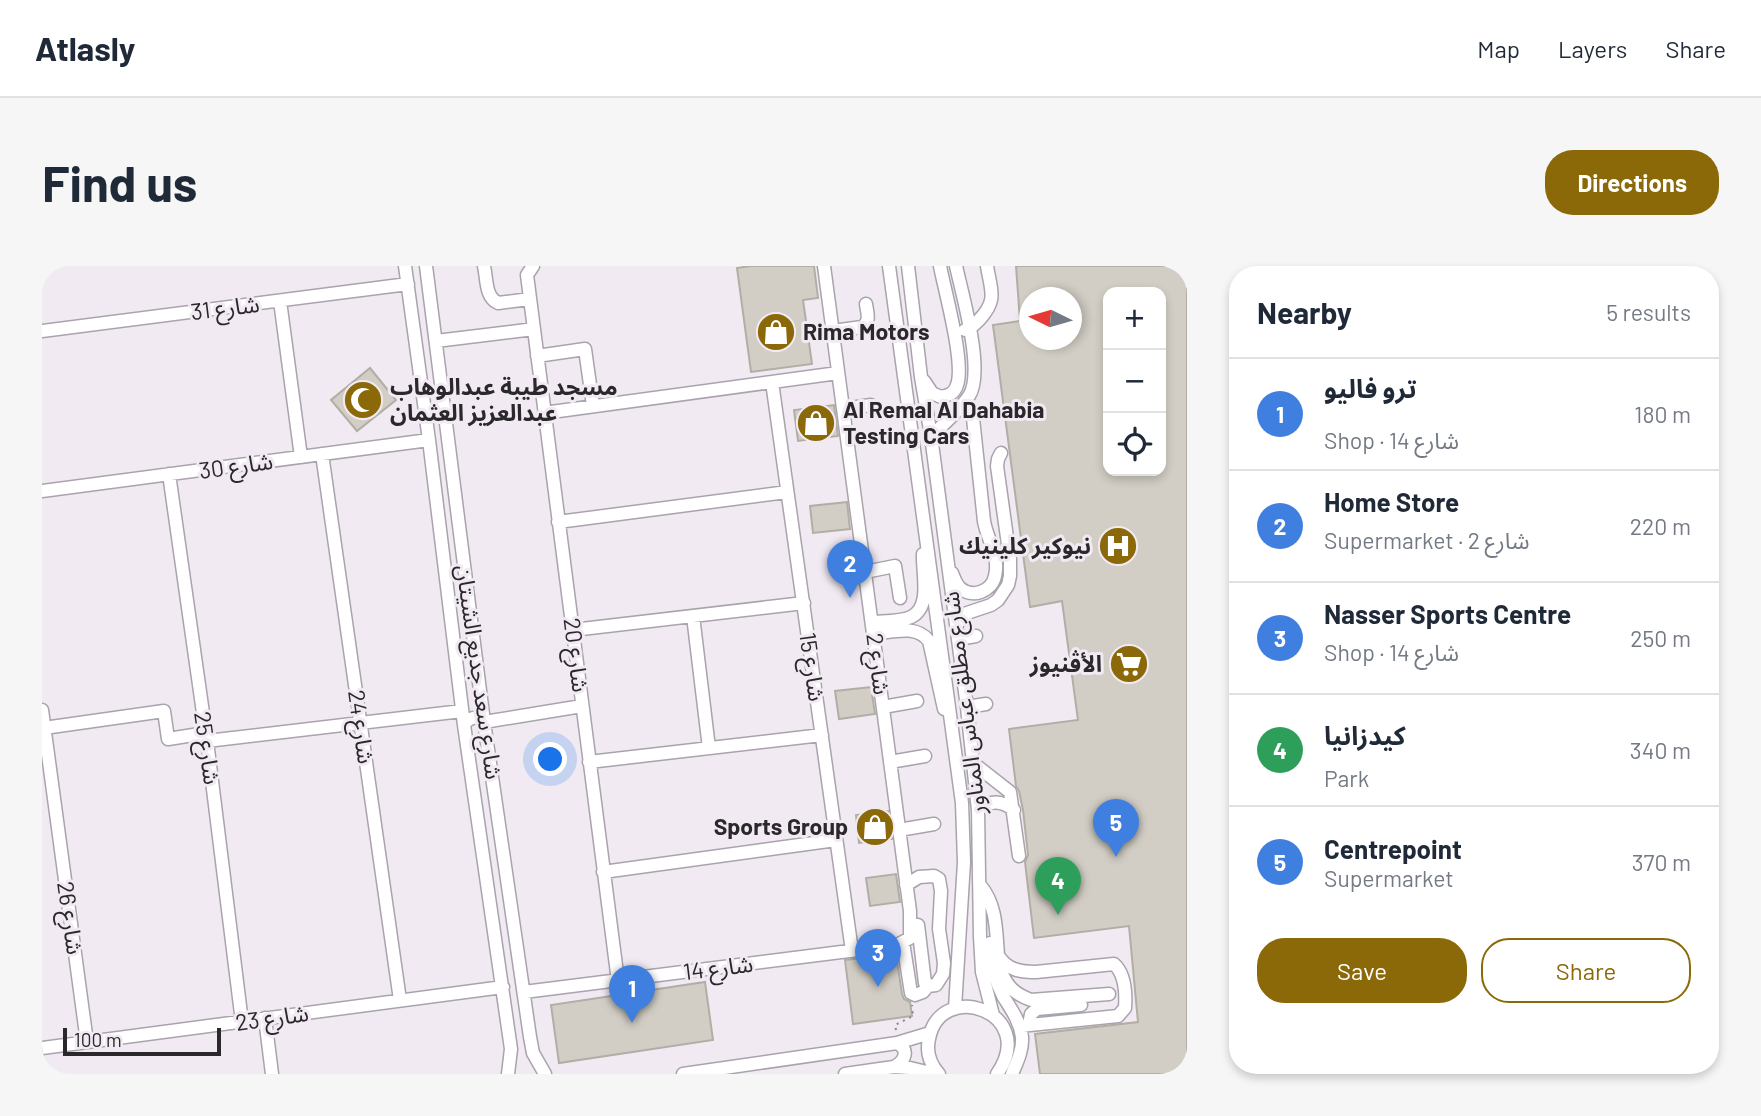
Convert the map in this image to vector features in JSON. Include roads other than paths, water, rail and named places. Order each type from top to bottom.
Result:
[{"type":"street","name":"شارع سعد جديع الشيتان","points":[[405,266],[464,725],[510,1040],[508,1074]]},
{"type":"street","name":"شارع سعد جديع الشيتان","points":[[426,266],[484,722],[530,1037],[533,1053],[545,1074]]},
{"type":"street","points":[[484,266],[489,296],[493,301],[498,303],[530,299]]},
{"type":"street","name":"شارع 20","points":[[533,266],[527,275],[618,981]]},
{"type":"street","name":"شارع 2","points":[[824,266],[906,885],[908,935]]},
{"type":"street","name":"شارع مطلق عباس المناور","points":[[889,266],[962,803],[964,862],[955,1008]]},
{"type":"street","name":"شارع مطلق عباس المناور","points":[[908,266],[956,620],[978,810],[982,972],[993,1015],[1002,1025],[1007,1037],[1008,1050],[997,1074]]},
{"type":"street","points":[[921,377],[932,393],[941,397],[951,395],[957,386],[960,371],[940,266]]},
{"type":"street","points":[[931,436],[970,395],[974,382],[970,329],[956,266]]},
{"type":"street","points":[[954,333],[970,329],[991,306],[987,266]]},
{"type":"street","name":"شارع 31","points":[[42,331],[408,284]]},
{"type":"street","points":[[280,301],[301,457]]},
{"type":"street","points":[[833,331],[866,325],[866,304]]},
{"type":"street","points":[[436,341],[534,329]]},
{"type":"street","points":[[537,356],[584,349],[593,406]]},
{"type":"street","points":[[544,413],[838,373]]},
{"type":"street","name":"شارع 15","points":[[772,382],[852,951]]},
{"type":"street","points":[[843,409],[871,405]]},
{"type":"street","points":[[956,620],[967,613],[991,606],[998,600],[1008,585],[1010,568],[998,460],[991,451],[972,409]]},
{"type":"street","name":"شارع 30","points":[[42,491],[429,440]]},
{"type":"street","points":[[989,495],[991,451]]},
{"type":"street","points":[[946,552],[956,582],[964,591],[983,592],[992,584],[996,558],[984,521],[991,451]]},
{"type":"street","name":"شارع 24","points":[[322,454],[400,1000]]},
{"type":"street","name":"شارع 25","points":[[169,474],[242,1022]]},
{"type":"street","points":[[558,522],[788,492]]},
{"type":"street","points":[[873,628],[913,617],[921,609],[924,599],[923,556],[926,533]]},
{"type":"street","points":[[865,572],[895,566],[900,598]]},
{"type":"street","points":[[573,631],[804,603]]},
{"type":"street","points":[[693,616],[709,748]]},
{"type":"street","points":[[873,628],[916,631],[929,641],[942,705],[953,730]]},
{"type":"street","points":[[958,639],[976,636]]},
{"type":"street","points":[[461,690],[464,696],[470,698],[477,695],[480,688]]},
{"type":"street","points":[[883,707],[917,701]]},
{"type":"street","points":[[967,707],[986,704]]},
{"type":"street","points":[[464,725],[473,718],[480,718],[484,722],[582,706]]},
{"type":"street","name":"شارع 26","points":[[42,710],[48,803],[87,1042]]},
{"type":"street","points":[[44,728],[164,711],[167,738],[206,737],[463,711]]},
{"type":"street","points":[[589,762],[822,735]]},
{"type":"street","points":[[890,762],[925,756]]},
{"type":"street","points":[[973,763],[1007,789],[1012,797],[1019,856]]},
{"type":"street","points":[[978,810],[984,805],[998,802],[1014,810]]},
{"type":"street","points":[[899,830],[934,824]]},
{"type":"street","points":[[603,872],[836,840]]},
{"type":"street","points":[[906,885],[919,877],[934,876],[939,879],[939,929],[943,974],[936,985],[928,986],[915,995],[911,993],[908,935],[918,925],[925,983],[928,986]]},
{"type":"street","points":[[980,884],[988,894],[993,910],[1002,974],[1012,991],[1031,1000],[1109,998],[1037,1009],[1024,1025],[1020,1053],[1012,1074]]},
{"type":"street","points":[[980,902],[988,923],[991,962],[996,980],[1024,1025]]},
{"type":"street","name":"شارع 14","points":[[524,992],[897,945],[908,935]]},
{"type":"street","points":[[998,956],[1010,968],[1023,972],[1108,964],[1114,964],[1120,970],[1125,1008],[1118,1016],[1024,1025]]},
{"type":"street","name":"شارع 23","points":[[42,1048],[503,987]]},
{"type":"street","points":[[937,1074],[928,1048],[934,1023],[955,1008],[968,1006],[982,1008],[993,1015]]},
{"type":"street","points":[[265,1018],[272,1074]]},
{"type":"street","points":[[683,1074],[742,1070],[897,1043],[930,1033]]},
{"type":"street","points":[[510,1040],[522,1044],[530,1037]]},
{"type":"street","points":[[897,1043],[905,1051],[902,1069]]},
{"type":"street","points":[[854,1073],[902,1069],[937,1074]]},
{"type":"place","name":"Rima Motors","points":[[776,332]]},
{"type":"place","name":"مسجد طيبة عبدالوهاب عبدالعزيز العثمان","points":[[363,400]]},
{"type":"place","name":"Al Remal Al Dahabia Testing Cars","points":[[816,423]]},
{"type":"place","name":"نيوكير كلينيك","points":[[1118,546]]},
{"type":"place","name":"Home Store","points":[[850,598]]},
{"type":"place","name":"الأڤنيوز","points":[[1129,664]]},
{"type":"place","name":"Sports Group","points":[[875,827]]},
{"type":"place","name":"Centrepoint","points":[[1116,857]]},
{"type":"place","name":"كيدزانيا","points":[[1058,915]]},
{"type":"place","name":"Nasser Sports Centre","points":[[878,987]]},
{"type":"place","name":"ترو فاليو","points":[[632,1023]]}]
